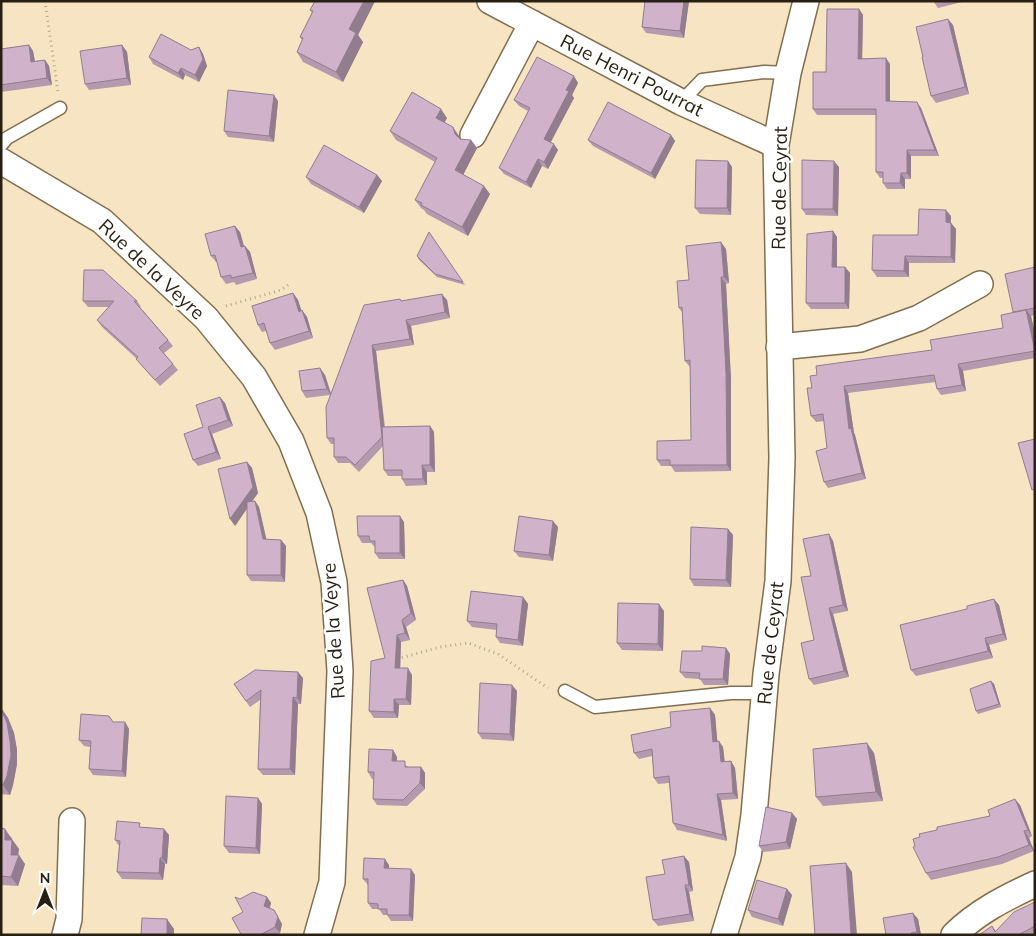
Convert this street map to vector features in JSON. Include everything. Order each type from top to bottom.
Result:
[{"type":"street","name":"Rue Henri Pourrat","points":[[490,1],[682,102],[776,145]]},
{"type":"street","name":"Rue de Ceyrat","points":[[724,935],[748,857],[754,815],[764,692],[778,581],[782,458],[776,145],[788,73],[806,1]]},
{"type":"street","points":[[473,135],[532,23]]},
{"type":"street","name":"Rue de la Veyre","points":[[1,161],[102,221],[206,318],[254,377],[291,441],[319,513],[334,582],[340,670],[332,882],[317,935]]},
{"type":"street","points":[[779,347],[860,339],[919,318],[980,284]]},
{"type":"street","points":[[65,935],[69,919],[72,820]]},
{"type":"street","points":[[954,935],[983,911],[1035,884]]},
{"type":"lane","points":[[682,102],[702,80],[764,72],[788,73]]},
{"type":"lane","points":[[1,145],[7,138],[60,108]]},
{"type":"lane","points":[[565,691],[595,708],[732,693],[764,692]]},
{"type":"path","points":[[45,1],[60,108]]},
{"type":"path","points":[[206,318],[224,307],[281,290],[288,286]]},
{"type":"path","points":[[392,660],[440,647],[468,643],[498,654],[554,692],[565,691]]},
{"type":"building","points":[[315,1],[364,1],[349,29],[356,33],[336,72],[297,52],[303,38],[300,37],[313,11],[310,10]]},
{"type":"building","points":[[645,1],[684,1],[680,31],[642,27]]},
{"type":"building","points":[[827,9],[859,9],[858,59],[886,58],[886,101],[917,102],[935,150],[907,150],[907,173],[901,173],[900,183],[883,183],[883,172],[876,172],[876,109],[813,109],[813,72],[826,72]]},
{"type":"building","points":[[948,19],[965,87],[931,96],[916,27]]},
{"type":"building","points":[[161,34],[191,50],[199,47],[203,59],[195,75],[181,68],[178,73],[149,57]]},
{"type":"building","points":[[29,45],[31,62],[45,60],[47,78],[1,85],[1,49]]},
{"type":"building","points":[[122,45],[127,78],[85,84],[80,51]]},
{"type":"building","points":[[537,57],[574,76],[566,90],[569,91],[544,139],[554,144],[544,162],[538,159],[526,182],[499,168],[530,108],[514,100]]},
{"type":"building","points":[[228,90],[274,95],[269,136],[224,131]]},
{"type":"building","points":[[412,92],[441,109],[436,118],[453,127],[455,134],[460,139],[471,140],[455,170],[484,186],[462,227],[415,200],[437,158],[390,131]]},
{"type":"building","points":[[608,102],[671,135],[651,173],[588,140]]},
{"type":"building","points":[[324,145],[377,175],[359,207],[306,177]]},
{"type":"building","points":[[696,160],[728,161],[727,208],[695,208]]},
{"type":"building","points":[[802,160],[834,161],[833,209],[802,209]]},
{"type":"building","points":[[919,209],[946,210],[946,222],[951,223],[951,257],[905,256],[904,271],[872,270],[873,235],[918,235]]},
{"type":"building","points":[[235,226],[241,247],[245,246],[253,273],[231,278],[231,275],[221,277],[215,255],[211,256],[205,234]]},
{"type":"building","points":[[833,231],[832,267],[845,267],[845,303],[806,303],[807,234]]},
{"type":"building","points":[[429,232],[463,282],[435,274],[417,256]]},
{"type":"building","points":[[721,242],[724,277],[721,277],[726,373],[727,465],[670,465],[670,460],[657,460],[657,441],[691,440],[690,360],[685,361],[682,307],[679,308],[677,281],[689,280],[686,246]]},
{"type":"building","points":[[1035,267],[1035,308],[1013,312],[1005,274]]},
{"type":"building","points":[[84,270],[103,270],[137,301],[134,301],[168,340],[159,348],[173,364],[155,380],[136,359],[138,357],[97,320],[114,301],[83,301]]},
{"type":"building","points":[[293,293],[299,312],[302,310],[309,331],[270,343],[264,323],[258,325],[252,306]]},
{"type":"building","points":[[442,294],[445,312],[406,320],[410,339],[372,345],[382,437],[355,465],[346,457],[334,457],[334,438],[327,438],[326,407],[364,305]]},
{"type":"building","points":[[1026,310],[1035,351],[958,364],[962,385],[937,389],[934,375],[844,386],[849,429],[851,428],[862,473],[824,482],[816,451],[827,448],[823,414],[811,416],[807,388],[812,388],[810,376],[817,375],[816,366],[932,350],[930,340],[1003,328],[1001,315]]},
{"type":"building","points":[[320,368],[327,389],[302,391],[299,371]]},
{"type":"building","points":[[220,397],[228,420],[208,427],[216,452],[193,460],[184,434],[203,427],[196,405]]},
{"type":"building","points":[[430,426],[430,465],[422,465],[423,479],[402,479],[402,470],[384,470],[382,427]]},
{"type":"building","points":[[1035,439],[1035,489],[1032,490],[1018,443]]},
{"type":"building","points":[[247,462],[253,487],[230,519],[218,469]]},
{"type":"building","points":[[255,501],[263,539],[281,540],[281,575],[247,575],[247,502]]},
{"type":"building","points":[[357,516],[400,516],[400,553],[375,553],[375,541],[370,541],[369,536],[358,536]]},
{"type":"building","points":[[519,516],[553,521],[549,555],[514,551]]},
{"type":"building","points":[[691,527],[728,529],[726,580],[690,579]]},
{"type":"building","points":[[829,534],[843,605],[829,608],[844,671],[809,679],[801,643],[814,640],[801,577],[811,576],[803,539]]},
{"type":"building","points":[[403,580],[411,613],[402,620],[405,633],[397,635],[395,668],[408,668],[406,699],[394,699],[394,712],[369,711],[371,661],[385,658],[367,588]]},
{"type":"building","points":[[471,591],[523,597],[518,640],[496,637],[497,624],[467,621]]},
{"type":"building","points":[[994,599],[1003,634],[985,638],[988,651],[911,670],[900,625],[967,609],[967,606]]},
{"type":"building","points":[[618,603],[659,604],[658,644],[617,643]]},
{"type":"building","points":[[702,646],[726,648],[723,679],[699,679],[700,673],[680,672],[682,651],[702,651]]},
{"type":"building","points":[[255,670],[298,672],[297,698],[293,697],[290,769],[258,769],[261,690],[246,701],[234,684]]},
{"type":"building","points":[[991,681],[999,704],[976,711],[970,689]]},
{"type":"building","points":[[480,683],[512,685],[510,734],[478,733]]},
{"type":"building","points":[[710,708],[713,742],[719,741],[721,762],[731,761],[733,793],[717,794],[723,835],[673,823],[669,776],[654,778],[652,749],[634,753],[631,735],[671,727],[670,712]]},
{"type":"building","points":[[1,709],[7,723],[11,755],[7,776],[3,785],[1,785]]},
{"type":"building","points":[[81,714],[109,716],[113,722],[125,722],[122,771],[89,769],[91,741],[79,740]]},
{"type":"building","points":[[867,743],[876,792],[816,797],[813,749]]},
{"type":"building","points":[[369,749],[393,750],[392,761],[405,761],[405,767],[421,767],[420,783],[403,800],[373,799],[374,772],[368,772]]},
{"type":"building","points":[[226,796],[258,798],[256,848],[224,846]]},
{"type":"building","points":[[1015,799],[1028,830],[1024,831],[1029,845],[998,857],[926,873],[913,847],[915,846],[913,839],[920,837],[919,834],[937,830],[937,827],[990,816],[988,810]]},
{"type":"building","points":[[766,807],[792,813],[786,842],[759,846]]},
{"type":"building","points":[[117,821],[140,823],[139,827],[164,829],[159,873],[117,872],[120,841],[115,840]]},
{"type":"building","points":[[1,828],[5,829],[5,840],[12,840],[11,855],[19,855],[11,877],[1,876]]},
{"type":"building","points":[[684,856],[689,885],[685,885],[690,914],[653,920],[646,877],[665,874],[662,860]]},
{"type":"building","points":[[364,858],[385,859],[384,868],[411,869],[409,915],[387,915],[387,909],[378,909],[378,904],[368,903],[368,879],[363,879]]},
{"type":"building","points":[[846,863],[851,935],[815,935],[810,866]]},
{"type":"building","points":[[757,880],[787,889],[778,919],[748,910]]},
{"type":"building","points":[[253,892],[267,897],[264,906],[274,910],[278,917],[275,927],[260,935],[242,935],[232,918],[243,912],[235,897],[240,899]]},
{"type":"building","points":[[1035,902],[1035,926],[1018,935],[979,935],[992,926],[995,932],[1014,912]]},
{"type":"building","points":[[913,913],[917,932],[911,933],[912,935],[886,935],[883,918]]},
{"type":"building","points":[[142,918],[167,919],[167,935],[141,935]]}]
